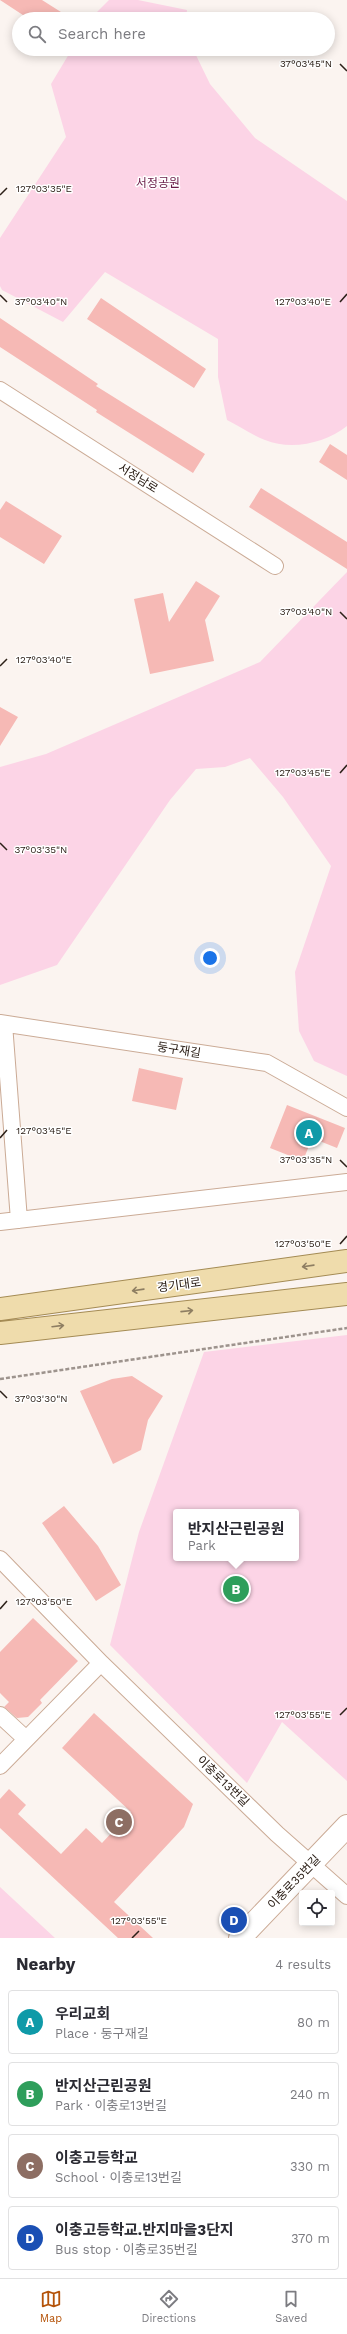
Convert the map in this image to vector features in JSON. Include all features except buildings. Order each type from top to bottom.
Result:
[{"type":"main road","name":"경기대로","points":[[4,1308],[347,1260]]},
{"type":"main road","points":[[6,1334],[347,1294]]},
{"type":"street","name":"서정남로","points":[[0,390],[275,566]]},
{"type":"street","name":"둥구재길","points":[[2,1023],[267,1063],[347,1108]]},
{"type":"street","points":[[2,1023],[19,1220]]},
{"type":"street","points":[[0,1222],[347,1182]]},
{"type":"street","name":"이충로13번길","points":[[0,1559],[101,1663],[278,1834],[347,1896]]},
{"type":"street","points":[[0,1766],[101,1663]]},
{"type":"street","points":[[0,1715],[26,1739]]},
{"type":"street","name":"이충로35번길","points":[[240,1938],[347,1826]]},
{"type":"path","points":[[0,1379],[347,1328]]},
{"type":"green space","points":[[109,0],[138,0],[187,10],[187,12],[97,12]]},
{"type":"green space","name":"서정공원","points":[[68,56],[196,56],[210,84],[255,138],[347,201],[347,426],[319,441],[308,444],[286,445],[255,436],[227,420],[218,377],[218,339],[105,272],[63,322],[2,290],[0,286],[0,238],[66,137],[51,84]]},
{"type":"green space","points":[[347,572],[347,1076],[314,1061],[299,1031],[295,972],[331,866],[283,797],[250,758],[225,767],[196,769],[170,800],[57,965],[0,985],[0,767],[46,754],[260,662]]},
{"type":"green space","points":[[347,1335],[347,1781],[282,1722],[247,1783],[110,1645],[139,1532],[204,1352]]},
{"type":"green space","points":[[0,1887],[55,1938],[0,1938]]},
{"type":"place","name":"우리교회","points":[[309,1133]]},
{"type":"place","name":"반지산근린공원","points":[[236,1589]]},
{"type":"place","name":"이충고등학교","points":[[119,1822]]},
{"type":"place","name":"이충고등학교.반지마을3단지","points":[[234,1920]]}]
